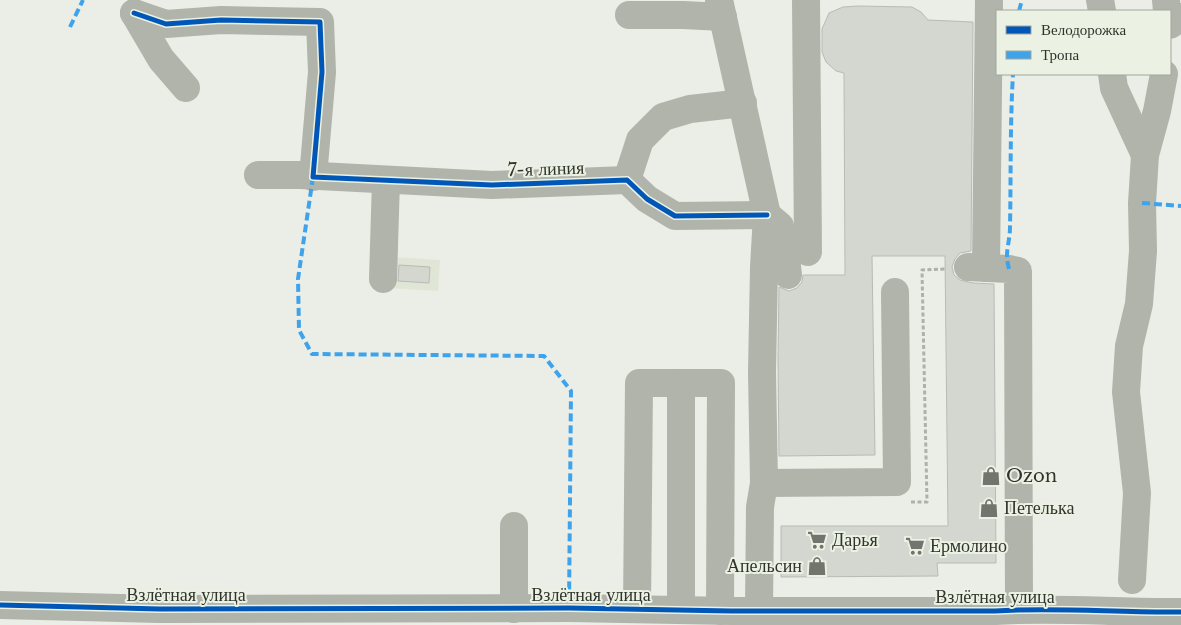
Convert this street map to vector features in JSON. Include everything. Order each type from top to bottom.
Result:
[{"type":"street","points":[[806,0],[808,252]]},
{"type":"street","points":[[989,0],[977,268],[1018,271],[1003,615]]},
{"type":"street","points":[[629,15],[683,15],[721,9],[743,103],[767,215],[762,372],[764,483],[760,506],[759,610]]},
{"type":"street","points":[[186,88],[161,59],[134,13],[166,24],[221,20],[320,22],[322,72],[313,177]]},
{"type":"street","points":[[1112,75],[1114,88],[1145,155]]},
{"type":"street","points":[[1132,580],[1138,493],[1126,392],[1129,346],[1139,304],[1145,155],[1157,111],[1164,75]]},
{"type":"street","points":[[743,103],[690,109],[664,117],[640,140],[627,180],[647,199],[675,216],[767,215],[780,226],[788,275]]},
{"type":"street","name":"7-я линия","points":[[258,175],[492,186],[627,180]]},
{"type":"street","points":[[383,279],[386,180]]},
{"type":"street","points":[[764,483],[897,482],[895,292]]},
{"type":"street","points":[[637,609],[639,383],[721,383],[727,615]]},
{"type":"street","points":[[681,384],[681,610]]},
{"type":"street","points":[[514,526],[514,609]]},
{"type":"street","name":"Взлётная улица","points":[[0,605],[467,617],[514,609],[593,617],[637,609],[681,610],[727,615],[759,610],[1131,619],[1181,612]]},
{"type":"shaded area","points":[[374,256],[440,260],[438,291],[372,287]]},
{"type":"building","points":[[843,7],[912,7],[921,12],[928,20],[973,22],[971,251],[960,253],[952,267],[954,275],[960,280],[994,284],[996,563],[937,563],[938,576],[781,577],[781,526],[948,526],[945,256],[872,256],[875,455],[779,456],[779,287],[789,291],[797,288],[802,282],[803,275],[845,275],[844,73],[836,71],[826,62],[822,52],[822,29],[829,13]]},
{"type":"building","points":[[399,265],[430,267],[429,283],[398,281]]},
{"type":"marked path","points":[[70,27],[83,0]]},
{"type":"marked path","points":[[1019,10],[1022,0]]},
{"type":"marked path","points":[[1009,269],[1007,252],[1010,233],[1013,75]]},
{"type":"marked path","points":[[313,177],[298,279],[299,330],[312,354],[544,356],[571,391],[569,608]]},
{"type":"marked path","points":[[1142,203],[1181,206]]},
{"type":"cycle path","points":[[134,13],[166,24],[221,20],[320,22],[322,72],[313,177],[492,185],[627,180],[647,199],[675,216],[767,215]]},
{"type":"cycle path","points":[[0,605],[160,609],[569,608],[731,611],[1042,610],[1181,612]]},
{"type":"place","name":"Ozon","points":[[991,476]]},
{"type":"place","name":"Петелька","points":[[989,508]]},
{"type":"place","name":"Дарья","points":[[817,540]]},
{"type":"place","name":"Ермолино","points":[[915,546]]},
{"type":"place","name":"Апельсин","points":[[817,566]]}]
